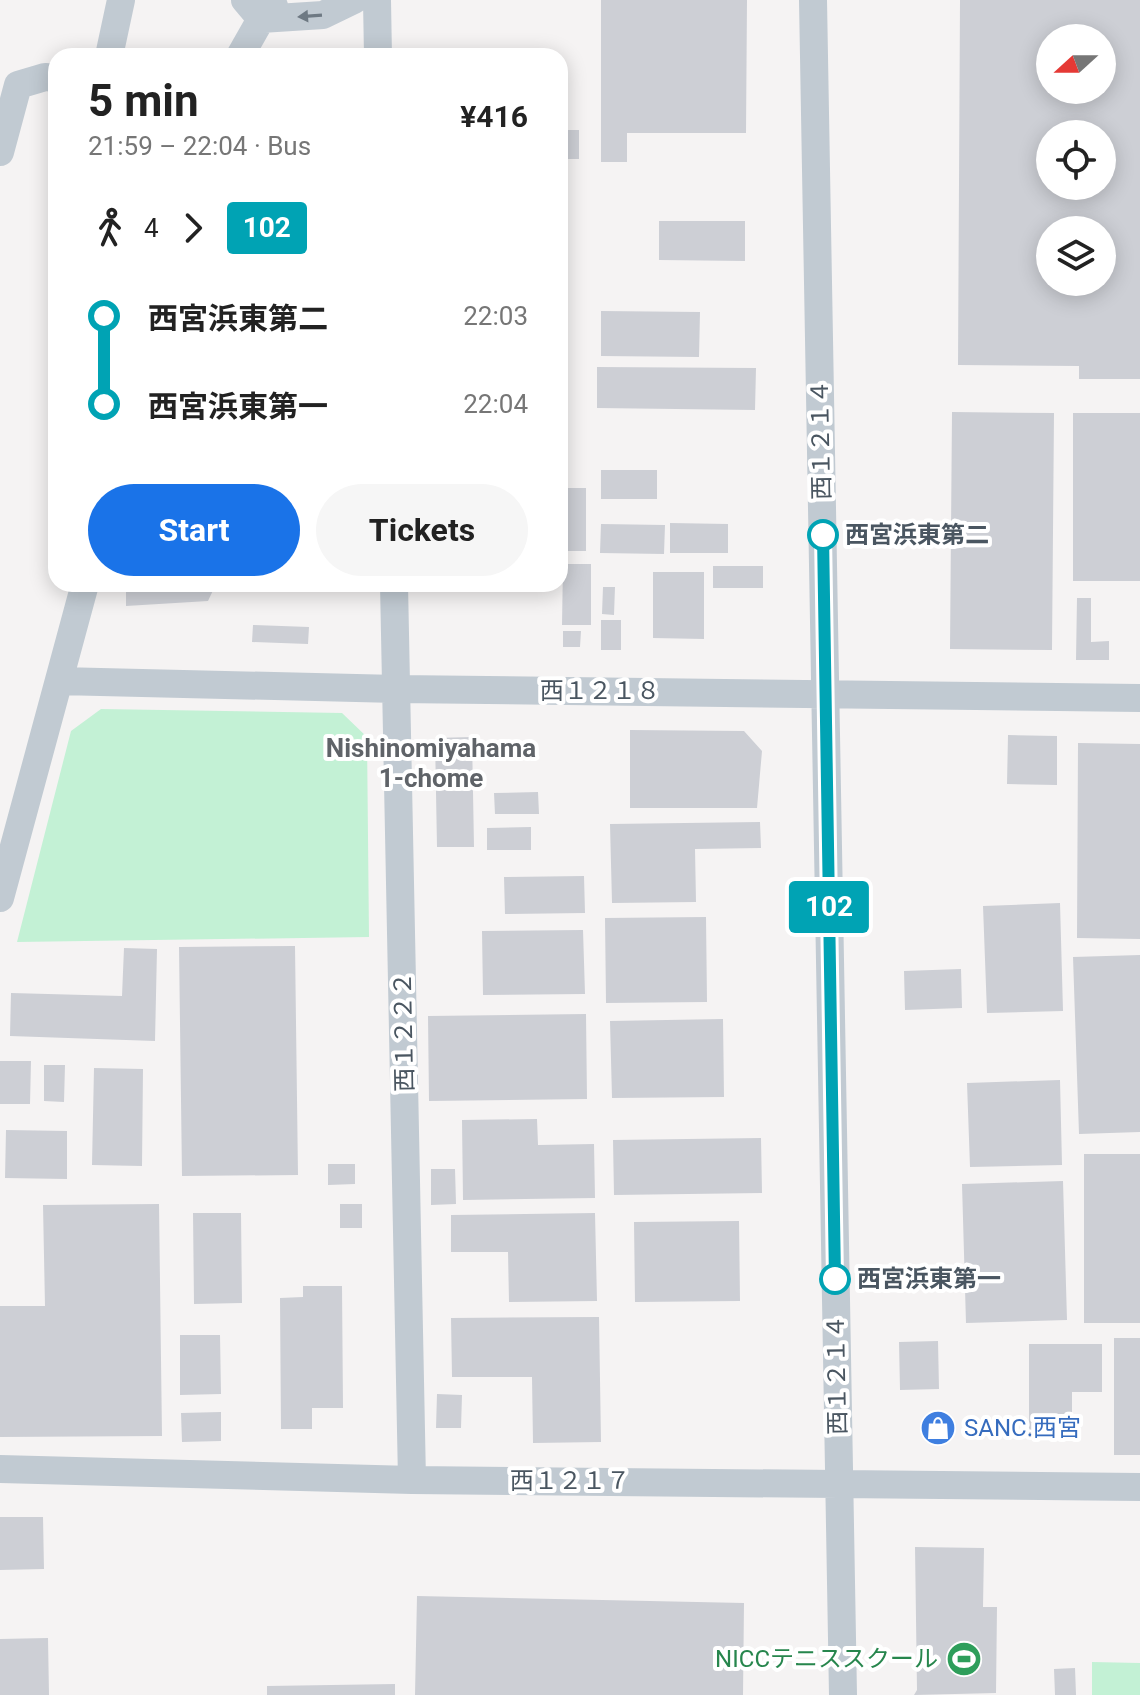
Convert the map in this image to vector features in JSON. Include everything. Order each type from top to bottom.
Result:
[{"type":"street","points":[[111,48],[121,0]]},
{"type":"street","points":[[244,48],[262,6],[323,15],[354,0]]},
{"type":"street","points":[[377,0],[378,48]]},
{"type":"street","name":"西１２１４","points":[[813,0],[843,1695]]},
{"type":"street","points":[[0,152],[18,85],[48,77]]},
{"type":"street","points":[[0,898],[83,592]]},
{"type":"street","name":"西１２２２","points":[[394,592],[412,1480]]},
{"type":"street","name":"西１２１８","points":[[59,681],[397,689],[1140,698]]},
{"type":"street","name":"西１２１７","points":[[0,1469],[412,1480],[1140,1487]]},
{"type":"green space","points":[[101,709],[342,713],[367,737],[369,937],[17,942],[71,731]]},
{"type":"green space","points":[[1092,1662],[1140,1663],[1140,1695],[1092,1695]]},
{"type":"building","points":[[601,0],[747,0],[746,133],[627,133],[627,162],[601,162]]},
{"type":"building","points":[[960,0],[1140,0],[1140,379],[1079,379],[1079,366],[958,365]]},
{"type":"building","points":[[568,130],[579,130],[579,159],[568,159]]},
{"type":"building","points":[[659,221],[745,221],[745,261],[659,260]]},
{"type":"building","points":[[601,311],[700,312],[699,357],[601,356]]},
{"type":"building","points":[[597,367],[756,368],[755,410],[597,408]]},
{"type":"building","points":[[952,412],[1054,413],[1052,650],[950,649]]},
{"type":"building","points":[[1073,413],[1140,413],[1140,581],[1073,581]]},
{"type":"building","points":[[601,470],[657,470],[657,499],[601,499]]},
{"type":"building","points":[[568,488],[586,488],[586,551],[568,551]]},
{"type":"building","points":[[670,523],[728,524],[728,553],[670,553]]},
{"type":"building","points":[[601,524],[665,525],[664,554],[600,553]]},
{"type":"building","points":[[568,564],[591,564],[591,625],[562,625],[563,592],[568,592]]},
{"type":"building","points":[[713,566],[763,566],[763,588],[713,588]]},
{"type":"building","points":[[653,572],[704,572],[704,639],[653,638]]},
{"type":"building","points":[[603,587],[615,587],[614,615],[602,614]]},
{"type":"building","points":[[126,592],[212,592],[208,601],[126,606]]},
{"type":"building","points":[[1077,598],[1091,598],[1091,642],[1109,641],[1109,660],[1076,660]]},
{"type":"building","points":[[601,620],[621,620],[621,650],[601,650]]},
{"type":"building","points":[[253,625],[309,627],[308,644],[252,642]]},
{"type":"building","points":[[563,631],[581,631],[580,647],[563,647]]},
{"type":"building","points":[[630,730],[744,731],[762,751],[757,808],[630,808]]},
{"type":"building","points":[[1008,735],[1057,736],[1057,785],[1007,784]]},
{"type":"building","points":[[472,737],[474,847],[437,847],[435,738]]},
{"type":"building","points":[[1078,743],[1140,744],[1140,939],[1077,938]]},
{"type":"building","points":[[538,792],[539,814],[495,814],[494,793]]},
{"type":"building","points":[[760,822],[761,848],[695,849],[696,902],[612,903],[610,824]]},
{"type":"building","points":[[531,827],[531,850],[487,850],[487,828]]},
{"type":"building","points":[[584,876],[585,913],[505,914],[504,877]]},
{"type":"building","points":[[1060,903],[1063,1011],[987,1013],[983,906]]},
{"type":"building","points":[[706,917],[707,1002],[606,1003],[605,918]]},
{"type":"building","points":[[583,930],[585,994],[483,995],[482,931]]},
{"type":"building","points":[[295,946],[298,1175],[182,1176],[179,947]]},
{"type":"building","points":[[124,948],[157,949],[155,1041],[10,1036],[11,993],[122,996]]},
{"type":"building","points":[[1140,955],[1140,1132],[1079,1134],[1073,957]]},
{"type":"building","points":[[961,969],[962,1008],[905,1010],[904,971]]},
{"type":"building","points":[[586,1014],[587,1099],[429,1101],[428,1016]]},
{"type":"building","points":[[723,1019],[724,1097],[612,1098],[610,1021]]},
{"type":"building","points":[[0,1061],[31,1061],[30,1104],[0,1104]]},
{"type":"building","points":[[44,1065],[65,1065],[64,1102],[44,1101]]},
{"type":"building","points":[[94,1068],[143,1069],[142,1166],[92,1165]]},
{"type":"building","points":[[1060,1080],[1062,1165],[970,1167],[967,1083]]},
{"type":"building","points":[[537,1119],[538,1145],[594,1144],[595,1198],[463,1200],[462,1120]]},
{"type":"building","points":[[6,1130],[67,1131],[67,1179],[5,1178]]},
{"type":"building","points":[[761,1138],[762,1193],[614,1195],[613,1140]]},
{"type":"building","points":[[1084,1154],[1140,1154],[1140,1323],[1084,1323]]},
{"type":"building","points":[[328,1164],[355,1164],[355,1184],[328,1185]]},
{"type":"building","points":[[431,1169],[455,1169],[456,1204],[431,1205]]},
{"type":"building","points":[[1063,1181],[1067,1320],[966,1323],[962,1184]]},
{"type":"building","points":[[159,1204],[162,1436],[0,1437],[0,1306],[45,1306],[43,1205]]},
{"type":"building","points":[[340,1204],[362,1204],[362,1228],[340,1228]]},
{"type":"building","points":[[193,1213],[241,1213],[242,1303],[194,1304]]},
{"type":"building","points":[[595,1213],[597,1301],[509,1302],[508,1252],[451,1252],[451,1215]]},
{"type":"building","points":[[739,1221],[740,1301],[635,1302],[634,1222]]},
{"type":"building","points":[[303,1286],[342,1286],[343,1408],[312,1408],[312,1429],[281,1429],[280,1298],[303,1297]]},
{"type":"building","points":[[599,1317],[601,1442],[533,1443],[532,1377],[452,1377],[451,1318]]},
{"type":"building","points":[[180,1335],[220,1335],[221,1394],[180,1395]]},
{"type":"building","points":[[1114,1338],[1140,1338],[1140,1455],[1114,1455]]},
{"type":"building","points":[[938,1341],[939,1389],[900,1390],[899,1342]]},
{"type":"building","points":[[1029,1344],[1102,1344],[1102,1392],[1072,1392],[1072,1437],[1029,1437]]},
{"type":"building","points":[[437,1394],[462,1395],[461,1428],[436,1428]]},
{"type":"building","points":[[221,1412],[221,1441],[182,1442],[181,1413]]},
{"type":"building","points":[[0,1517],[43,1517],[44,1569],[0,1570]]},
{"type":"building","points":[[915,1547],[984,1548],[983,1607],[997,1607],[996,1693],[914,1695],[917,1690]]},
{"type":"building","points":[[417,1596],[744,1603],[743,1695],[415,1695]]},
{"type":"building","points":[[48,1638],[49,1695],[0,1695],[0,1639]]},
{"type":"building","points":[[1075,1668],[1076,1695],[1055,1695],[1054,1669]]},
{"type":"building","points":[[395,1684],[395,1695],[267,1695],[267,1686]]},
{"type":"bus line","name":"102","points":[[823,535],[835,1279]]},
{"type":"place","name":"西宮浜東第二","points":[[823,535]]},
{"type":"place","name":"西宮浜東第一","points":[[835,1279]]},
{"type":"place","name":"SANC.西宮","points":[[938,1428]]},
{"type":"place","name":"NICCテニススクール","points":[[964,1659]]},
{"type":"district","name":"Nishinomiyahama 1-chome","points":[[431,763]]}]
